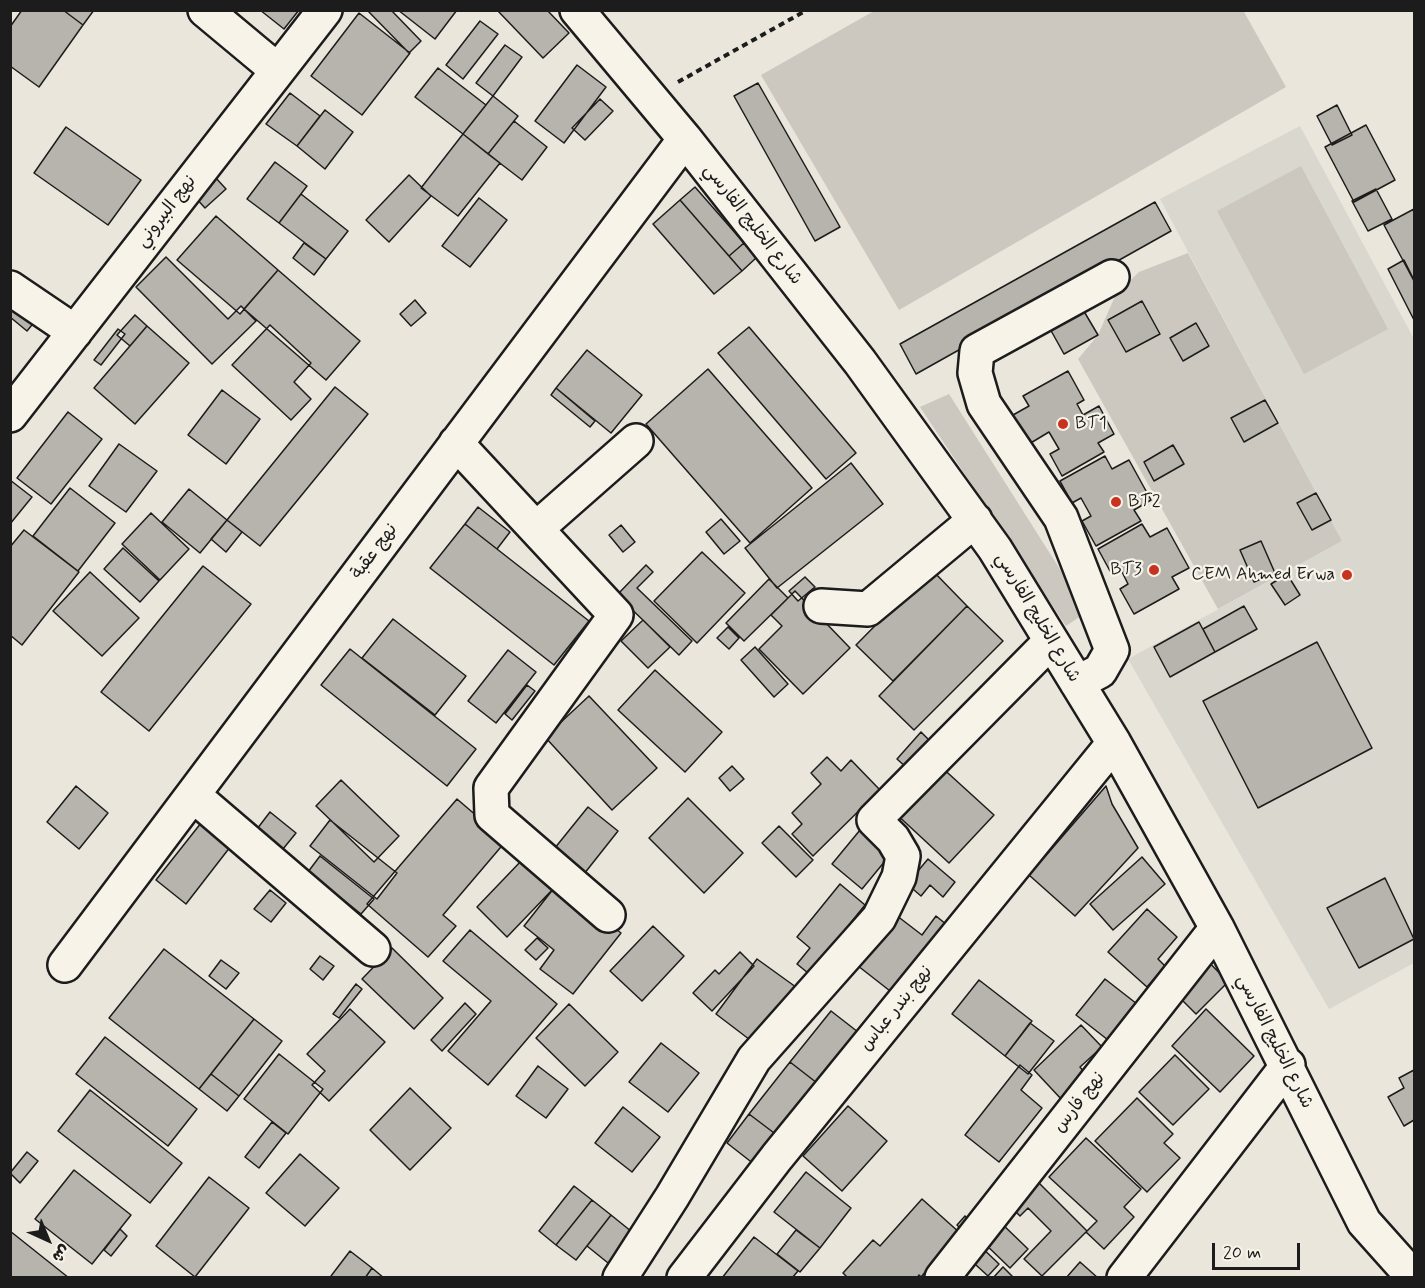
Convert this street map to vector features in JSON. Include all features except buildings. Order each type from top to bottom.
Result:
[{"type":"street","points":[[205,10],[277,69]]},
{"type":"street","name":"نهج البيروني","points":[[10,415],[325,10]]},
{"type":"street","name":"شارع الخليج الفارسي","points":[[577,10],[685,139],[860,362],[975,520],[1114,743],[1217,928],[1247,992],[1288,1065],[1364,1222],[1414,1278]]},
{"type":"street","name":"نهج عقبة","points":[[65,965],[685,139]]},
{"type":"street","points":[[1077,682],[1100,671],[1112,650],[1061,518],[984,404],[975,373],[977,351],[1112,277]]},
{"type":"street","points":[[10,288],[75,332]]},
{"type":"street","points":[[536,529],[636,441]]},
{"type":"street","points":[[456,443],[616,615],[491,788],[492,815],[608,915]]},
{"type":"street","points":[[821,606],[868,609],[975,520]]},
{"type":"street","points":[[620,1278],[672,1197],[754,1059],[879,918],[899,877],[903,856],[893,839],[874,820],[1051,640]]},
{"type":"street","name":"نهج بندر عباس","points":[[684,1278],[777,1157],[1114,743]]},
{"type":"street","points":[[192,795],[373,949]]},
{"type":"street","name":"نهج فارس","points":[[942,1278],[1217,928]]},
{"type":"street","points":[[1124,1278],[1288,1065]]},
{"type":"path","points":[[651,98],[807,10]]},
{"type":"shaded area","points":[[1243,10],[1286,87],[899,310],[761,75],[874,11]]},
{"type":"shaded area","name":"CEM Ahmed Erwa","points":[[1300,126],[1414,339],[1414,963],[1329,1009],[1128,659],[1342,541],[1160,199]]},
{"type":"shaded area","points":[[1301,166],[1388,329],[1304,374],[1217,211]]},
{"type":"shaded area","points":[[1188,253],[1342,541],[1218,609],[1078,359],[1098,335],[1116,294],[1139,272]]},
{"type":"shaded area","points":[[949,394],[1087,612],[1066,626],[920,407]]},
{"type":"place","name":"BT1","points":[[1063,424]]},
{"type":"place","name":"BT2","points":[[1116,502]]},
{"type":"place","name":"BT3","points":[[1154,570]]},
{"type":"place","name":"CEM Ahmed Erwa","points":[[1347,575]]}]
